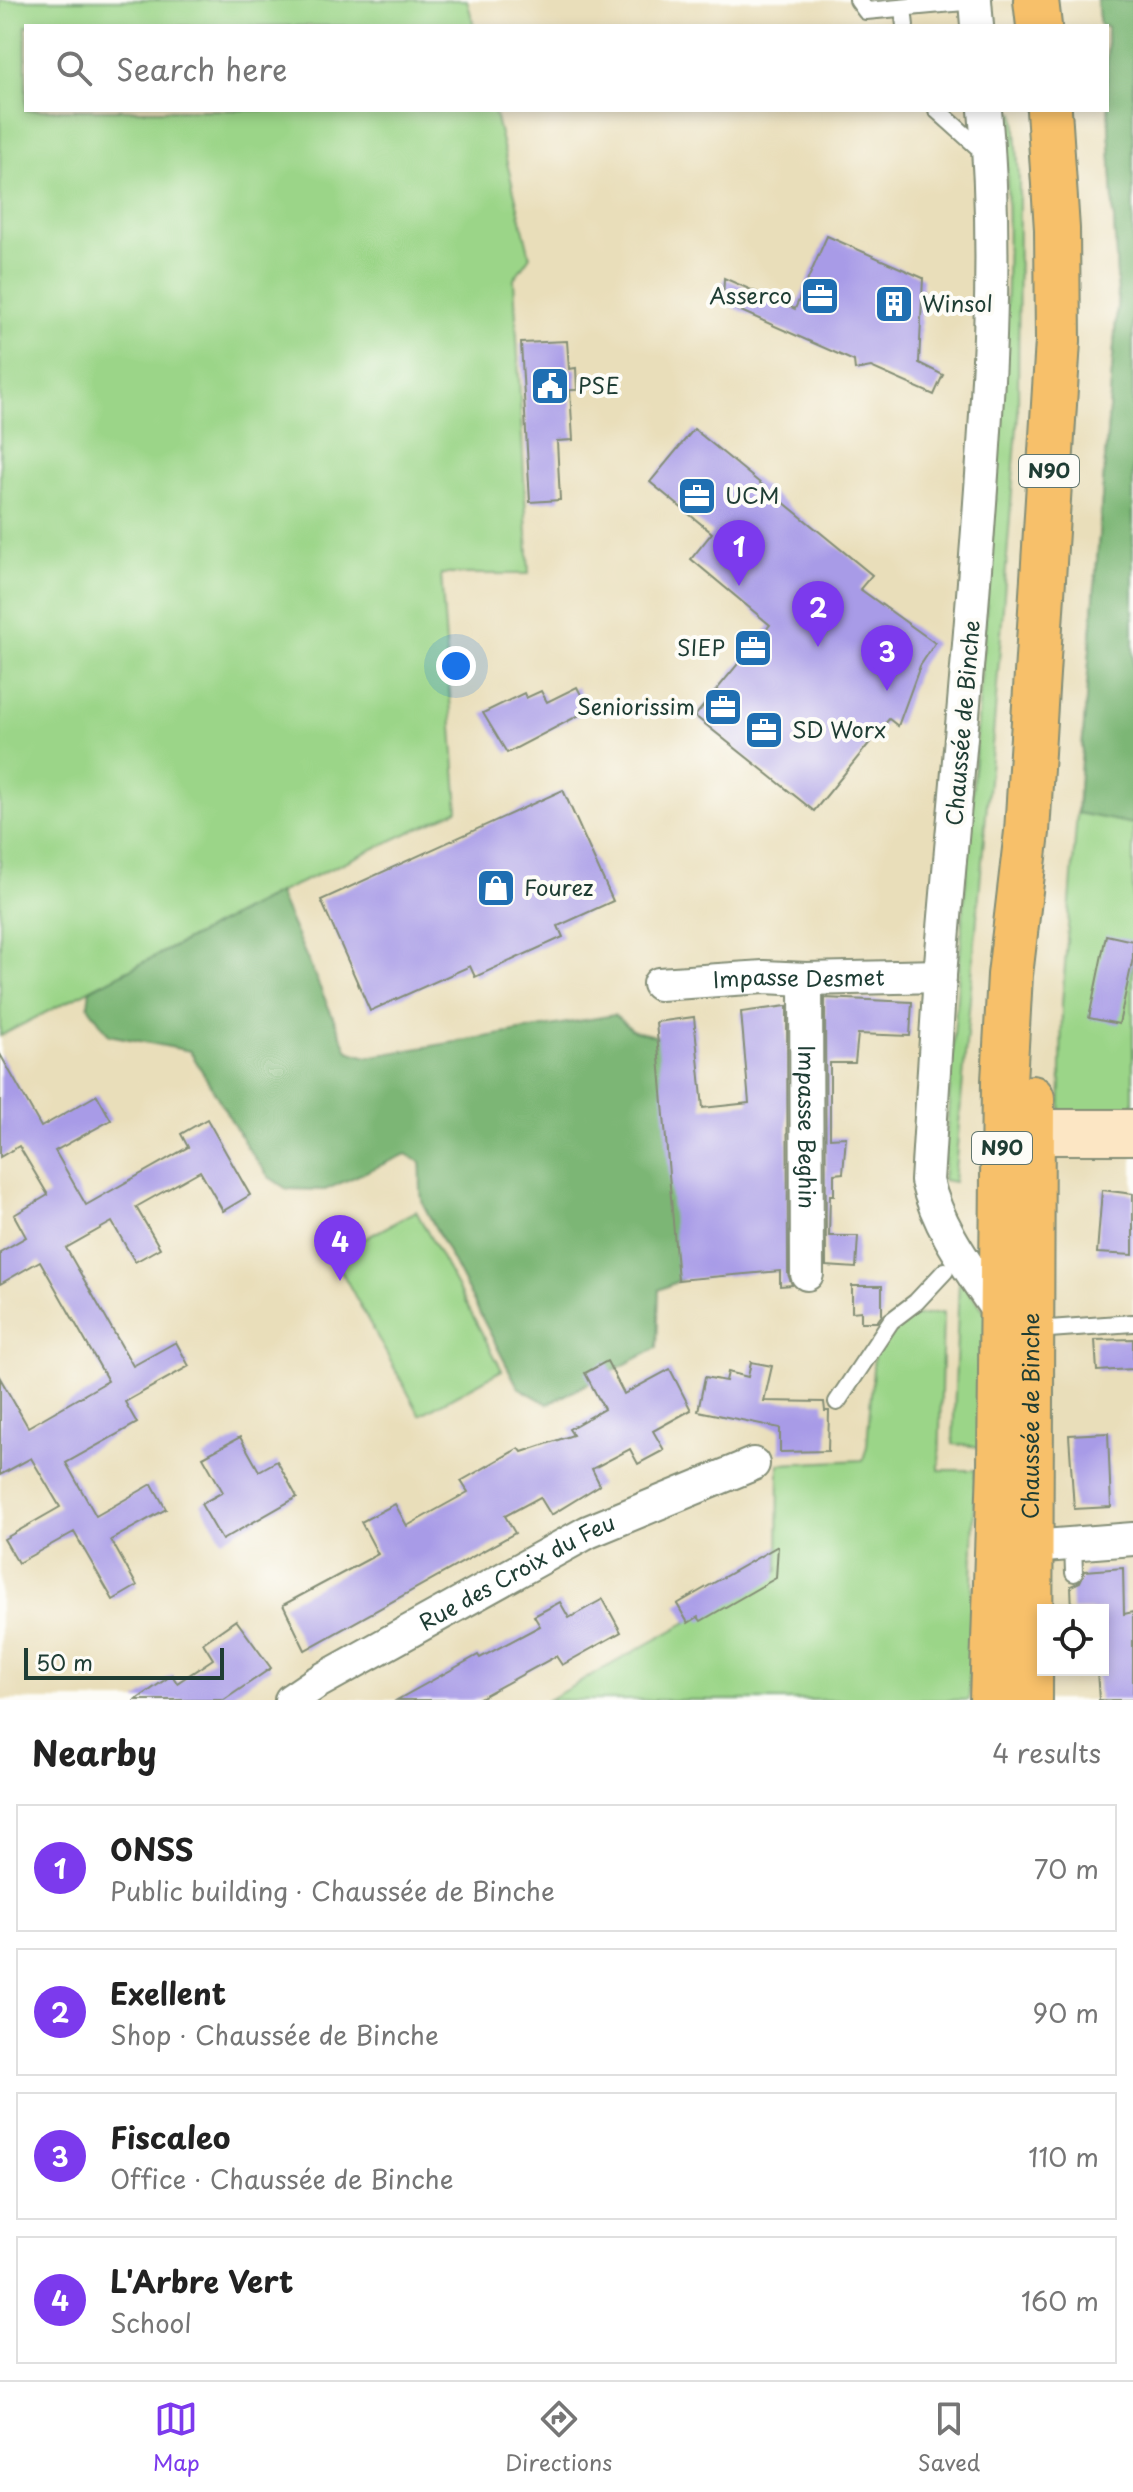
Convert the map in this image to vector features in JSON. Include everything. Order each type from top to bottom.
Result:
[{"type":"main road","points":[[1036,0],[1039,24]]},
{"type":"main road","name":"Chaussée de Binche","points":[[1048,1604],[1060,1555],[1017,1323],[1002,1167],[1010,975],[1027,832],[1058,341],[1057,229],[1049,112]]},
{"type":"main road","name":"Chaussée de Binche","points":[[992,1700],[1000,1466],[1017,1323],[1033,1132],[1027,832]]},
{"type":"main road","name":"Chaussée de Binche","points":[[1030,1700],[1037,1650]]},
{"type":"street","name":"Chaussée de Binche","points":[[985,112],[990,158],[990,366],[959,781],[940,976],[927,1181],[933,1205],[948,1233],[1017,1323]]},
{"type":"street","name":"Chaussée de Binche","points":[[1010,975],[1018,1018],[1022,1110],[1033,1132]]},
{"type":"street","name":"Impasse Desmet","points":[[659,984],[764,977],[940,976]]},
{"type":"street","name":"Impasse Beghin","points":[[806,979],[807,1274]]},
{"type":"street","points":[[1033,1132],[1133,1132]]},
{"type":"street","name":"Rue des Croix du Feu","points":[[291,1700],[316,1683],[588,1532],[753,1464]]},
{"type":"street","points":[[1060,1555],[1133,1539]]},
{"type":"lane","points":[[858,0],[866,11],[976,9]]},
{"type":"lane","points":[[903,8],[905,24]]},
{"type":"lane","points":[[939,112],[990,158]]},
{"type":"lane","points":[[837,1402],[891,1321],[916,1302],[945,1271]]},
{"type":"lane","points":[[1017,1323],[1133,1323]]},
{"type":"green space","points":[[0,0],[467,0],[473,24],[24,24],[24,112],[494,112],[530,256],[514,279],[529,574],[441,574],[458,810],[278,893],[0,1036]]},
{"type":"green space","points":[[1097,0],[1133,0],[1133,1132],[1060,1132],[1062,1003],[1118,295],[1108,112],[1109,24],[1100,24]]},
{"type":"green space","points":[[1097,0],[1133,0],[1133,824],[1077,813],[1118,295],[1108,112],[1109,24],[1100,24]]},
{"type":"green space","points":[[1015,113],[1019,180],[1018,414],[954,1182],[943,1180],[1001,414],[1007,264],[1004,114]]},
{"type":"green space","points":[[278,893],[348,1051],[367,1057],[614,1015],[634,1031],[660,1037],[700,1271],[659,1290],[657,1348],[548,1404],[518,1387],[423,1204],[420,1162],[406,1154],[325,1190],[287,1189],[269,1177],[247,1147],[190,1051],[109,1035],[88,1006],[90,990]]},
{"type":"green space","points":[[416,1211],[502,1370],[420,1415],[333,1256]]},
{"type":"green space","points":[[959,1279],[991,1319],[981,1447],[953,1444]]},
{"type":"green space","points":[[943,1313],[939,1470],[975,1470],[969,1700],[548,1700],[778,1571],[779,1464],[863,1460],[867,1446],[874,1355],[896,1322]]},
{"type":"building","points":[[827,236],[923,278],[919,363],[943,375],[934,395],[871,367],[855,370],[854,361],[723,303],[724,278],[795,309]]},
{"type":"building","points":[[567,341],[569,369],[576,368],[577,390],[570,390],[573,440],[557,441],[560,500],[530,502],[521,343]]},
{"type":"building","points":[[694,429],[872,575],[860,589],[935,643],[920,666],[898,726],[889,719],[814,811],[695,716],[770,625],[691,559],[712,533],[650,482]]},
{"type":"building","points":[[577,687],[589,710],[507,753],[483,713],[524,693],[526,698],[541,691],[547,702]]},
{"type":"building","points":[[563,790],[613,901],[558,926],[563,937],[475,977],[470,966],[370,1011],[321,900]]},
{"type":"building","points":[[1106,935],[1133,941],[1133,958],[1119,1024],[1089,1018]]},
{"type":"building","points":[[825,998],[912,1002],[910,1036],[858,1034],[855,1063],[830,1063],[830,1138],[846,1137],[843,1173],[834,1174],[834,1195],[830,1195],[829,1236],[858,1236],[856,1268],[826,1266]]},
{"type":"building","points":[[787,1006],[788,1274],[792,1285],[780,1286],[780,1271],[678,1280],[656,1022],[694,1017],[703,1108],[749,1103],[741,1012]]},
{"type":"building","points":[[0,1054],[41,1127],[97,1095],[111,1120],[55,1151],[86,1205],[188,1147],[181,1134],[207,1119],[250,1195],[223,1211],[200,1171],[136,1207],[160,1248],[135,1262],[112,1222],[66,1248],[133,1366],[176,1342],[189,1366],[125,1402],[137,1423],[66,1463],[96,1516],[152,1484],[166,1509],[111,1540],[137,1586],[113,1600],[74,1532],[18,1563],[4,1539],[60,1507],[31,1458],[0,1475],[0,1378],[28,1427],[108,1381],[40,1261],[0,1284],[0,1252],[26,1237],[14,1215],[48,1195],[19,1146],[0,1157]]},
{"type":"building","points":[[1102,1190],[1133,1194],[1133,1255],[1097,1253]]},
{"type":"building","points":[[852,1286],[882,1286],[882,1315],[877,1322],[861,1322],[861,1311],[852,1312]]},
{"type":"building","points":[[1133,1339],[1133,1369],[1097,1371],[1095,1340]]},
{"type":"building","points":[[607,1361],[624,1394],[670,1369],[691,1410],[653,1431],[664,1450],[638,1464],[630,1449],[592,1469],[600,1485],[551,1515],[540,1497],[505,1516],[515,1533],[305,1650],[283,1605],[378,1554],[361,1522],[395,1504],[407,1526],[468,1492],[461,1481],[519,1448],[522,1452],[573,1435],[569,1429],[604,1409],[585,1373]]},
{"type":"building","points":[[751,1362],[772,1366],[764,1401],[824,1402],[825,1411],[829,1411],[828,1451],[780,1452],[780,1428],[698,1411],[705,1377],[726,1381],[728,1372],[748,1377]]},
{"type":"building","points":[[1108,1433],[1111,1507],[1074,1509],[1069,1435]]},
{"type":"building","points":[[240,1437],[259,1471],[277,1461],[297,1497],[222,1540],[201,1504],[223,1492],[203,1457]]},
{"type":"building","points":[[778,1546],[776,1578],[701,1621],[698,1617],[688,1623],[677,1604]]},
{"type":"building","points":[[1123,1568],[1124,1614],[1133,1612],[1133,1700],[1099,1700],[1097,1676],[1109,1676],[1109,1604],[1072,1604],[1071,1586],[1080,1582],[1085,1571]]},
{"type":"building","points":[[603,1599],[621,1632],[562,1665],[556,1656],[476,1700],[397,1700],[478,1655],[480,1658],[540,1626],[534,1616],[560,1602],[569,1618]]},
{"type":"building","points":[[236,1620],[271,1668],[224,1700],[136,1700],[172,1675],[177,1683],[213,1659],[203,1643]]},
{"type":"place","name":"Asserco","points":[[820,296]]},
{"type":"place","name":"Winsol","points":[[894,304]]},
{"type":"place","name":"PSE","points":[[550,386]]},
{"type":"place","name":"UCM","points":[[697,496]]},
{"type":"place","name":"ONSS","points":[[739,586]]},
{"type":"place","name":"Exellent","points":[[818,647]]},
{"type":"place","name":"SIEP","points":[[753,648]]},
{"type":"place","name":"Fiscaleo","points":[[887,691]]},
{"type":"place","name":"Seniorissim","points":[[723,707]]},
{"type":"place","name":"SD Worx","points":[[764,730]]},
{"type":"place","name":"Fourez","points":[[496,888]]},
{"type":"place","name":"L'Arbre Vert","points":[[340,1281]]}]
